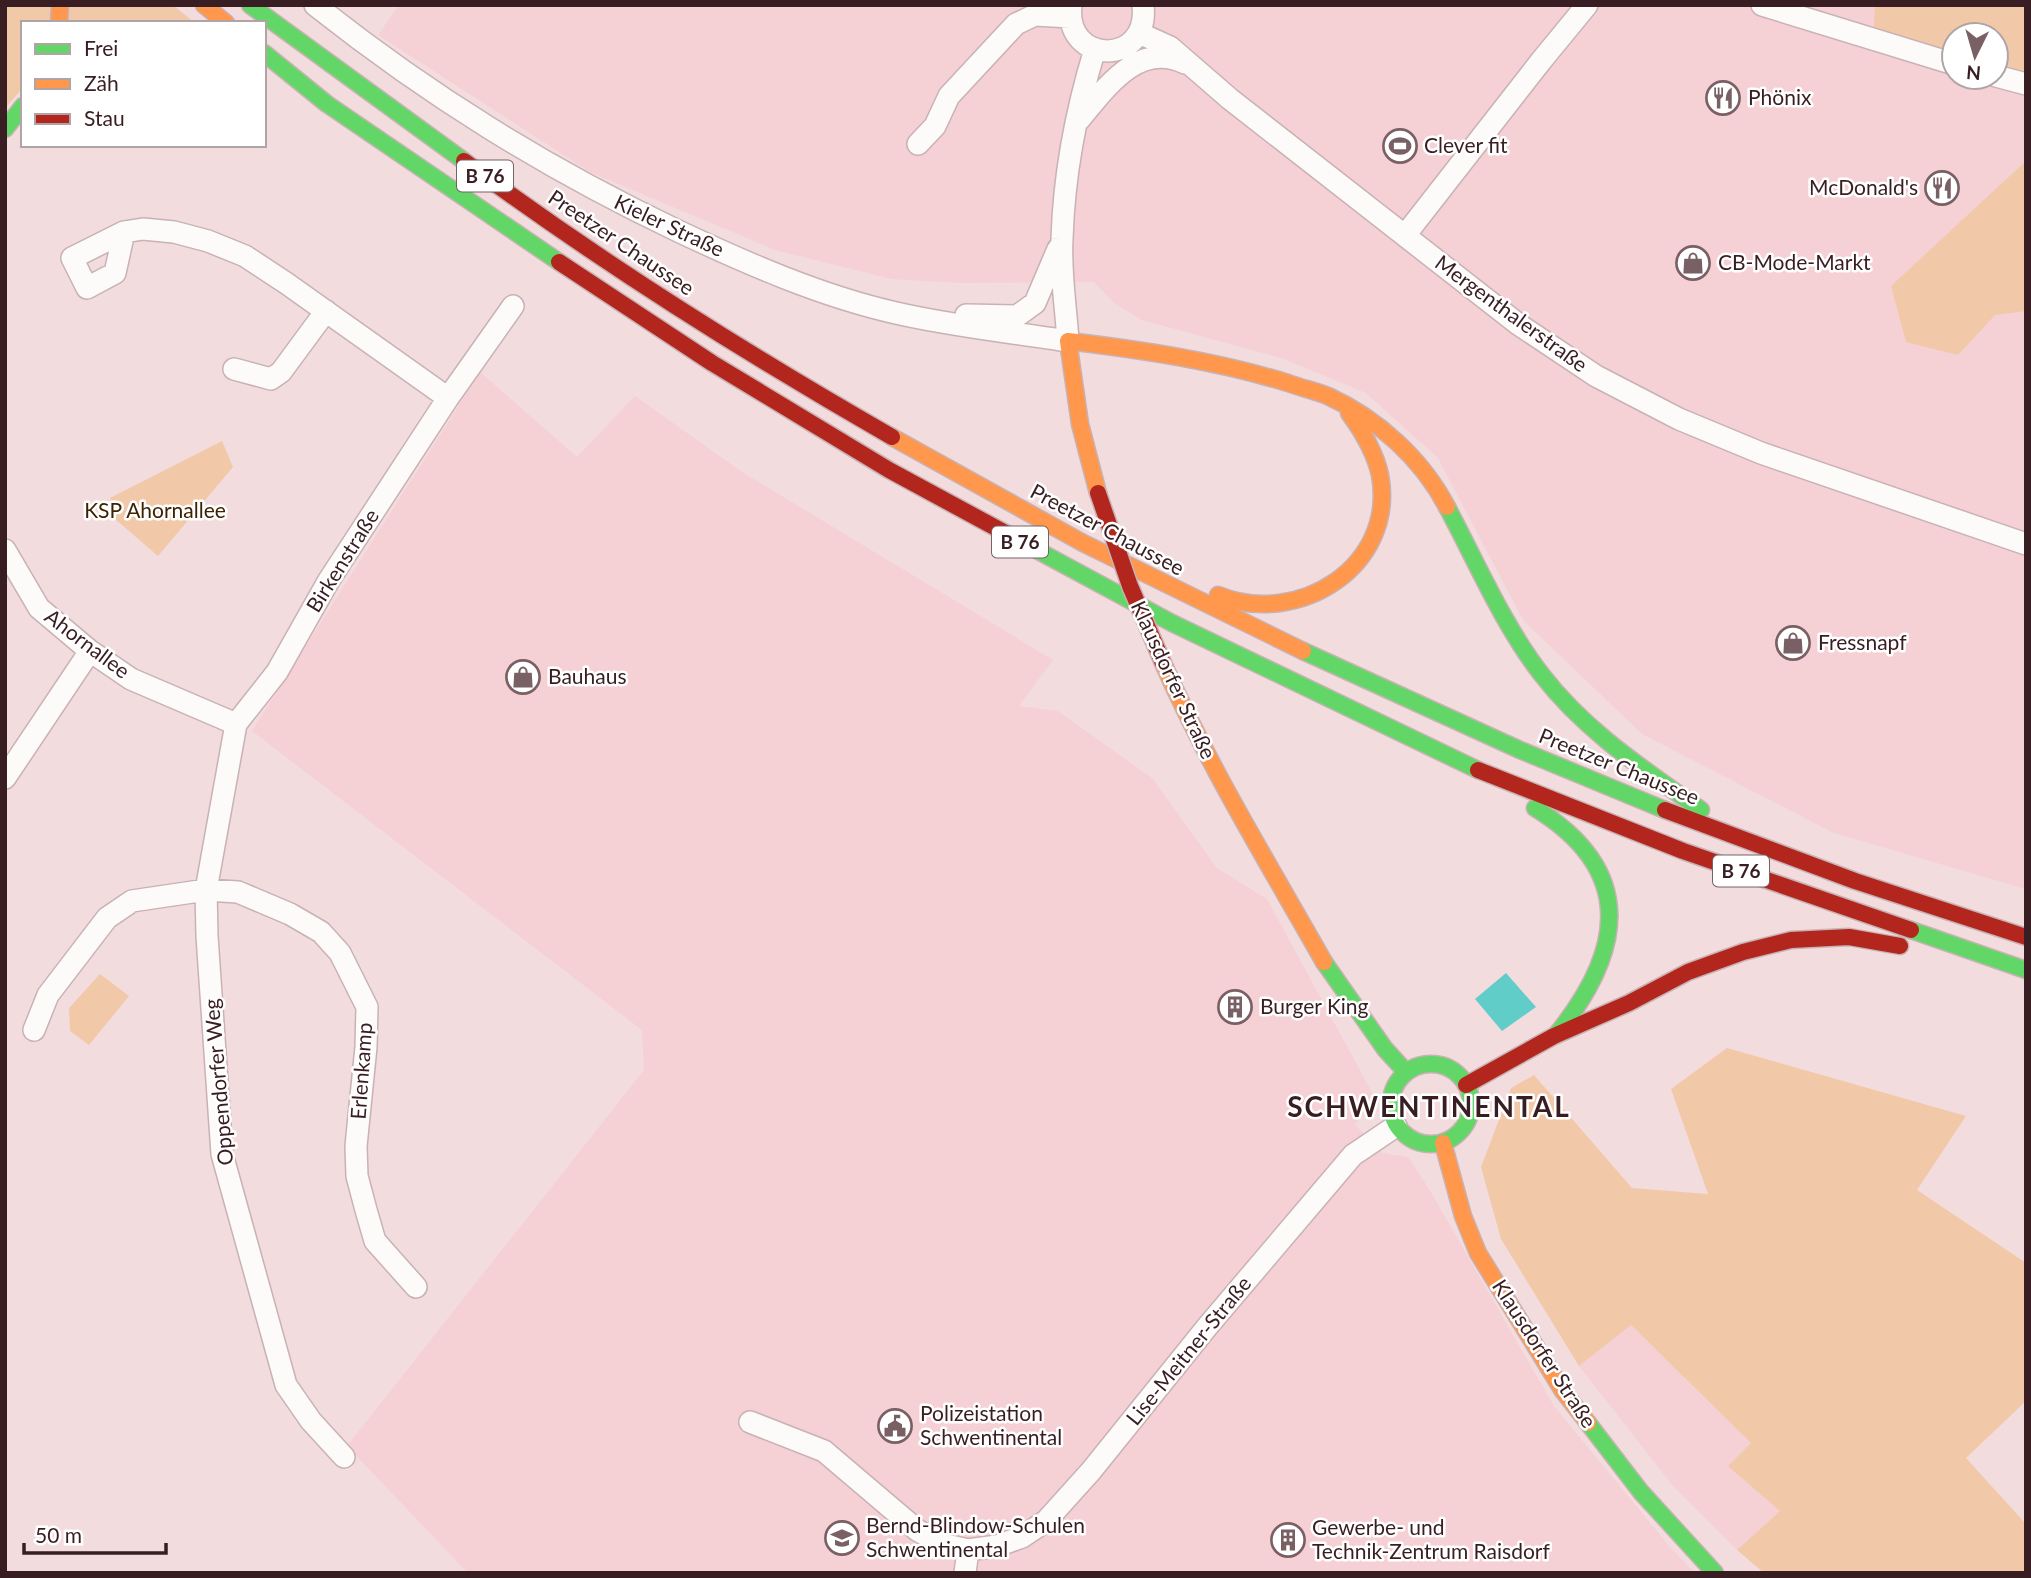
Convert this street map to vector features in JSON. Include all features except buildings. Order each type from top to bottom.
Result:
[{"type":"main road","points":[[204,5],[224,21]]},
{"type":"main road","name":"Preetzer Chaussee","points":[[250,5],[317,57],[559,229],[726,337],[925,457],[1152,578],[1223,614],[1458,723],[1648,803],[1894,894],[2026,937]]},
{"type":"main road","name":"B 76","points":[[266,55],[327,104],[653,326],[889,470],[1172,623],[1497,779],[1683,851],[2026,970]]},
{"type":"main road","name":"B 76","points":[[266,74],[327,104]]},
{"type":"main road","points":[[5,130],[21,109]]},
{"type":"main road","points":[[5,130],[21,123]]},
{"type":"main road","name":"B 76","points":[[1068,341],[1127,348],[1254,373],[1308,389],[1381,427],[1408,452],[1443,499],[1510,626],[1542,675],[1575,712],[1620,752],[1684,796],[1732,835]]},
{"type":"main road","name":"Klausdorfer Straße","points":[[1068,341],[1080,424],[1098,493],[1130,586],[1188,719],[1332,975],[1385,1049],[1406,1072]]},
{"type":"main road","name":"B 76","points":[[1152,578],[1205,590],[1240,604],[1272,606],[1300,601],[1339,582],[1368,547],[1378,518],[1381,487],[1373,452],[1364,432],[1343,405]]},
{"type":"main road","name":"B 76","points":[[1497,779],[1518,799],[1560,822],[1583,845],[1602,872],[1609,903],[1609,936],[1599,969],[1579,1006],[1554,1037]]},
{"type":"main road","name":"B 76","points":[[1466,1085],[1554,1037],[1629,1003],[1688,972],[1743,952],[1791,940],[1849,937],[1986,958]]},
{"type":"main road","points":[[1428,1064],[1439,1065],[1450,1068],[1466,1085],[1471,1096],[1469,1120],[1462,1130],[1443,1143],[1430,1145],[1416,1142],[1405,1136],[1396,1126],[1390,1103],[1392,1091],[1406,1072],[1428,1064]]},
{"type":"main road","name":"Klausdorfer Straße","points":[[1443,1143],[1463,1216],[1478,1253],[1563,1391],[1641,1492],[1715,1573]]},
{"type":"street","name":"Kieler Straße","points":[[315,5],[378,55],[498,135],[600,193],[767,271],[897,313],[1068,341]]},
{"type":"street","points":[[918,144],[935,126],[949,96],[1016,24],[1035,15],[1071,11],[1074,31],[1083,42],[1095,49],[1108,51],[1131,43],[1139,33],[1144,20],[1143,5]]},
{"type":"street","points":[[1406,234],[1587,5]]},
{"type":"street","points":[[1762,5],[1940,60]]},
{"type":"street","name":"Mergenthalerstraße","points":[[1139,33],[1170,47],[1230,99],[1518,324],[1596,376],[1679,419],[1761,453],[2026,544]]},
{"type":"street","name":"Klausdorfer Straße","points":[[1068,341],[1061,240],[1067,166],[1095,49]]},
{"type":"street","name":"Mergenthalerstraße","points":[[1075,124],[1120,72],[1142,61],[1156,58],[1178,59],[1196,68]]},
{"type":"street","points":[[124,232],[143,229],[164,231],[208,241],[244,256],[448,398]]},
{"type":"street","name":"Klausdorfer Straße","points":[[897,313],[1017,316],[1035,303],[1061,240]]},
{"type":"street","name":"Birkenstraße","points":[[236,724],[276,672],[329,580],[448,398],[513,306]]},
{"type":"street","points":[[234,369],[271,379],[281,372],[326,311]]},
{"type":"street","name":"Ahornallee","points":[[5,550],[39,608],[90,651],[131,679],[236,724]]},
{"type":"street","points":[[5,778],[90,651]]},
{"type":"street","name":"Oppendorfer Weg","points":[[236,724],[206,890],[222,1154],[286,1385],[311,1420],[344,1457]]},
{"type":"street","name":"Erlenkamp","points":[[34,1030],[48,995],[107,918],[132,901],[206,890],[238,892],[320,932],[340,953],[367,1007],[366,1047],[356,1146],[357,1176],[375,1241],[416,1287]]},
{"type":"street","name":"Lise-Meitner-Straße","points":[[750,1422],[824,1451],[917,1530],[942,1544],[968,1550],[997,1546],[1022,1537],[1046,1521],[1091,1471],[1207,1327],[1353,1155],[1396,1126]]},
{"type":"street","points":[[965,1573],[968,1550]]},
{"type":"shaded area","points":[[399,5],[2026,5],[2026,889],[1834,833],[1642,734],[1523,620],[1438,458],[1366,393],[1281,358],[1142,320],[1114,303],[1094,282],[961,283],[892,279],[775,250],[590,172],[378,35]]},
{"type":"shaded area","points":[[480,372],[577,457],[635,396],[742,472],[1053,660],[1019,706],[1058,711],[1152,778],[1217,868],[1267,899],[1375,1098],[1355,1125],[1382,1153],[1408,1157],[1554,1406],[1669,1546],[1695,1573],[468,1573],[347,1446],[644,1070],[642,1030],[252,731]]},
{"type":"shaded area","points":[[1631,1325],[1752,1444],[1729,1466],[1780,1511],[1737,1550],[1673,1486],[1579,1366]]},
{"type":"green space","points":[[5,5],[52,5],[49,21],[21,21],[21,90],[5,108]]},
{"type":"green space","points":[[69,5],[173,5],[193,21],[66,21]]},
{"type":"green space","points":[[1875,5],[2026,5],[2026,74],[2010,69],[2010,21],[1940,21],[1940,48],[1874,27]]},
{"type":"green space","points":[[2026,161],[2026,311],[1995,315],[1958,355],[1906,342],[1891,286]]},
{"type":"green space","name":"KSP Ahornallee","points":[[222,441],[233,467],[158,556],[115,519],[110,498]]},
{"type":"green space","points":[[100,974],[129,996],[89,1045],[70,1031],[69,1008]]},
{"type":"green space","points":[[1727,1048],[1966,1116],[1917,1190],[2026,1263],[2026,1401],[1966,1458],[2026,1524],[2026,1573],[1764,1573],[1737,1550],[1780,1511],[1728,1466],[1751,1443],[1631,1325],[1579,1366],[1501,1239],[1481,1167],[1511,1088],[1534,1075],[1632,1188],[1708,1194],[1671,1089]]},
{"type":"water","points":[[1506,973],[1536,1007],[1502,1031],[1475,999]]},
{"type":"traffic: fast","points":[[250,5],[464,161]]},
{"type":"traffic: fast","points":[[266,55],[327,104],[559,262]]},
{"type":"traffic: fast","points":[[5,129],[21,109]]},
{"type":"traffic: fast","points":[[1447,507],[1515,636],[1542,675],[1596,732],[1701,810]]},
{"type":"traffic: fast","points":[[1020,541],[1172,623],[1478,770]]},
{"type":"traffic: fast","points":[[1303,651],[1520,750],[1665,810]]},
{"type":"traffic: fast","points":[[1535,808],[1568,832],[1591,858],[1604,885],[1609,914],[1606,943],[1596,973],[1579,1004],[1556,1035]]},
{"type":"traffic: fast","points":[[1911,930],[2026,970]]},
{"type":"traffic: fast","points":[[1324,962],[1385,1049],[1406,1072]]},
{"type":"traffic: fast","points":[[1423,1064],[1439,1064],[1460,1075],[1471,1096],[1471,1104],[1471,1112],[1460,1133],[1439,1144],[1423,1144],[1409,1138],[1397,1126],[1391,1112],[1391,1096],[1397,1082],[1409,1070],[1423,1064]]},
{"type":"traffic: fast","points":[[1588,1423],[1641,1492],[1715,1573]]},
{"type":"traffic: slow","points":[[59,21],[60,5]]},
{"type":"traffic: slow","points":[[204,5],[224,21]]},
{"type":"traffic: slow","points":[[1068,341],[1080,424],[1098,493]]},
{"type":"traffic: slow","points":[[1068,341],[1207,362],[1328,396],[1364,416],[1397,442],[1425,473],[1447,507]]},
{"type":"traffic: slow","points":[[1218,595],[1249,603],[1279,603],[1309,596],[1335,582],[1357,562],[1373,537],[1381,508],[1380,475],[1368,442],[1349,413]]},
{"type":"traffic: slow","points":[[892,437],[1083,543],[1303,651]]},
{"type":"traffic: slow","points":[[1163,663],[1219,777],[1324,962]]},
{"type":"traffic: slow","points":[[1443,1143],[1463,1216],[1478,1253],[1563,1391],[1588,1423]]},
{"type":"traffic: jam","points":[[464,161],[568,235],[674,305],[782,373],[892,437]]},
{"type":"traffic: jam","points":[[559,262],[712,363],[889,470],[1020,541]]},
{"type":"traffic: jam","points":[[1098,493],[1130,586],[1163,663]]},
{"type":"traffic: jam","points":[[1478,770],[1683,851],[1911,930]]},
{"type":"traffic: jam","points":[[1665,810],[1855,881],[2026,937]]},
{"type":"traffic: jam","points":[[1466,1085],[1554,1036],[1629,1003],[1688,972],[1743,952],[1791,940],[1849,937],[1900,946]]},
{"type":"place","name":"Phönix","points":[[1723,98]]},
{"type":"place","name":"Clever fit","points":[[1400,146]]},
{"type":"place","name":"McDonald's","points":[[1942,188]]},
{"type":"place","name":"CB-Mode-Markt","points":[[1693,263]]},
{"type":"place","name":"Fressnapf","points":[[1793,643]]},
{"type":"place","name":"Bauhaus","points":[[523,677]]},
{"type":"place","name":"Burger King","points":[[1235,1007]]},
{"type":"place","name":"Polizeistation Schwentinental","points":[[895,1426]]},
{"type":"place","name":"Bernd-Blindow-Schulen Schwentinental","points":[[842,1538]]},
{"type":"place","name":"Gewerbe- und Technik-Zentrum Raisdorf","points":[[1288,1540]]},
{"type":"district","name":"SCHWENTINENTAL","points":[[1429,1107]]}]
